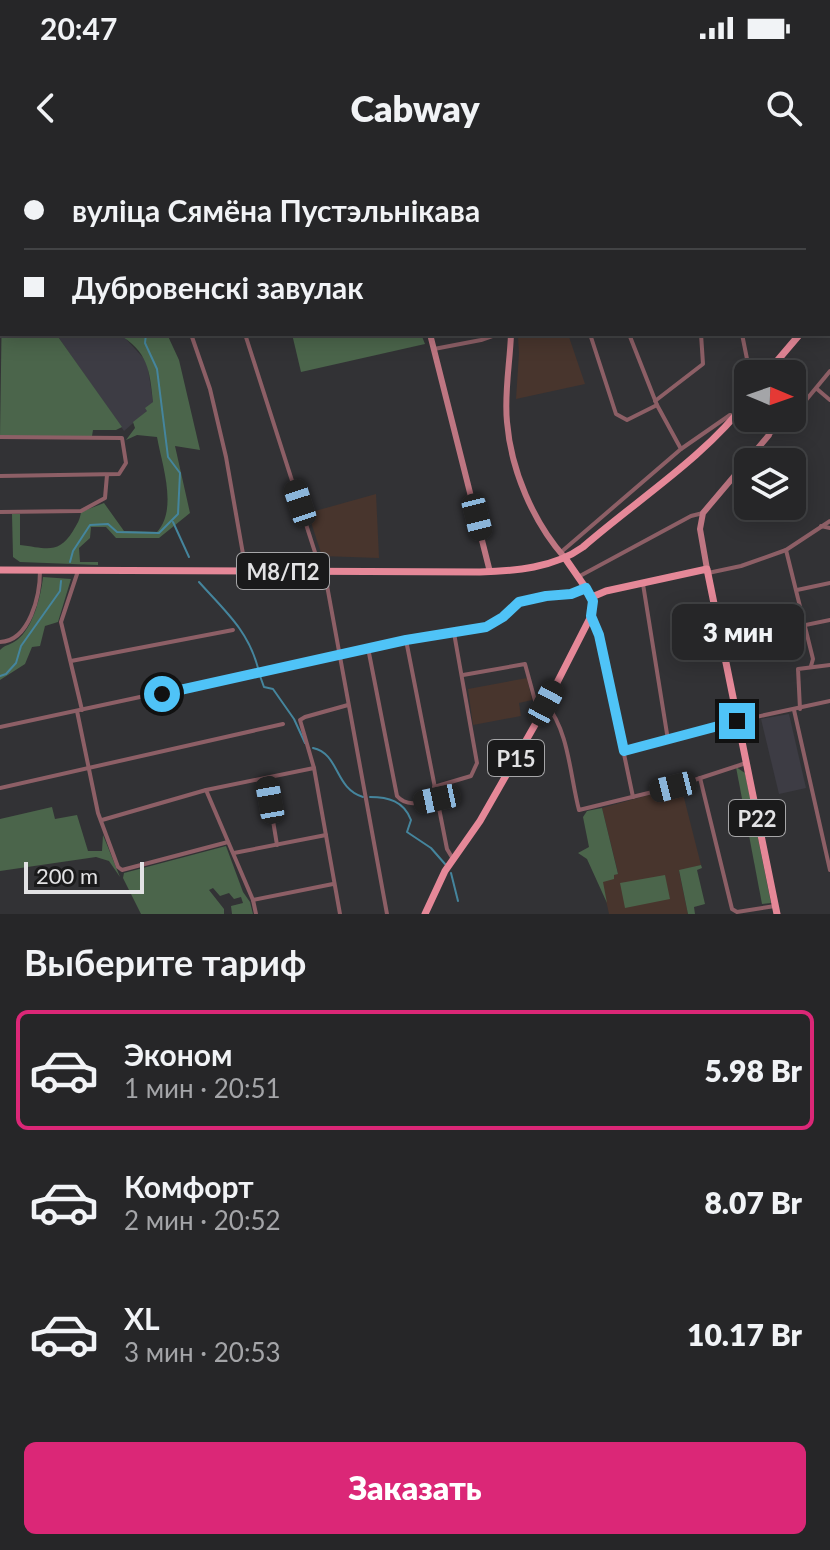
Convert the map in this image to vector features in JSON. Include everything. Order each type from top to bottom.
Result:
[{"type":"main road","points":[[431,336],[490,572]]},
{"type":"main road","points":[[511,336],[507,425],[526,497],[562,556],[592,597],[643,583],[707,571]]},
{"type":"main road","points":[[778,360],[799,336]]},
{"type":"main road","name":"М8/П2","points":[[0,570],[490,572],[532,567],[583,547],[689,460],[734,418]]},
{"type":"main road","points":[[703,513],[769,435],[768,432]]},
{"type":"main road","name":"Р22","points":[[703,513],[700,529],[707,571],[776,910]]},
{"type":"main road","name":"Р15","points":[[425,914],[453,859],[480,821],[540,716],[591,616],[592,597]]},
{"type":"street","points":[[192,336],[210,389],[226,457],[246,571]]},
{"type":"street","points":[[246,336],[326,580],[387,914]]},
{"type":"street","points":[[434,349],[492,336]]},
{"type":"street","points":[[591,336],[616,414],[627,420],[656,403],[703,364],[701,336]]},
{"type":"street","points":[[630,336],[656,403],[681,449]]},
{"type":"street","points":[[742,336],[747,360]]},
{"type":"street","points":[[806,401],[830,371]]},
{"type":"street","points":[[817,389],[830,400]]},
{"type":"street","points":[[562,556],[681,449],[730,415],[734,417]]},
{"type":"street","points":[[769,435],[773,432]]},
{"type":"street","points":[[0,437],[122,438],[126,463],[119,474],[0,476]]},
{"type":"street","points":[[0,512],[81,511],[105,498],[107,475]]},
{"type":"street","points":[[578,577],[691,516],[703,513]]},
{"type":"street","points":[[707,571],[741,566],[786,550],[830,521]]},
{"type":"street","points":[[821,526],[830,528]]},
{"type":"street","points":[[786,550],[813,659],[811,666]]},
{"type":"street","points":[[2,642],[16,637],[28,619],[37,599],[40,571]]},
{"type":"street","points":[[78,571],[61,622],[90,768],[111,852],[122,870],[228,842]]},
{"type":"street","points":[[643,583],[668,740]]},
{"type":"street","points":[[797,590],[830,583]]},
{"type":"street","points":[[0,727],[406,640],[454,633],[494,623],[519,602],[571,594],[586,588]]},
{"type":"street","points":[[591,616],[599,635],[633,798]]},
{"type":"street","points":[[721,643],[830,620]]},
{"type":"street","points":[[71,661],[233,630]]},
{"type":"street","points":[[434,787],[471,776],[477,763],[454,633]]},
{"type":"street","points":[[406,640],[447,849],[453,859]]},
{"type":"street","points":[[368,648],[397,796],[409,803],[437,799]]},
{"type":"street","points":[[463,675],[525,664],[540,716]]},
{"type":"street","points":[[830,665],[798,669],[797,709],[830,870]]},
{"type":"street","points":[[624,751],[737,721],[830,701]]},
{"type":"street","points":[[546,703],[566,749],[579,810],[633,798],[746,763]]},
{"type":"street","points":[[340,914],[314,768],[300,720],[348,705]]},
{"type":"street","points":[[0,788],[283,724]]},
{"type":"street","points":[[102,820],[206,790],[314,768]]},
{"type":"street","points":[[266,778],[277,845]]},
{"type":"street","points":[[700,778],[732,909],[737,912],[776,910]]},
{"type":"street","points":[[206,790],[253,900],[256,914]]},
{"type":"street","points":[[234,853],[326,835]]},
{"type":"street","points":[[253,900],[334,884]]},
{"type":"shaded area","points":[[57,336],[122,336],[147,362],[153,402],[124,431]]},
{"type":"shaded area","points":[[569,336],[585,384],[516,399],[518,337]]},
{"type":"shaded area","points":[[376,494],[379,558],[322,556],[308,513]]},
{"type":"shaded area","points":[[527,678],[532,700],[519,703],[521,716],[473,725],[468,689]]},
{"type":"shaded area","points":[[789,714],[806,788],[779,794],[761,719]]},
{"type":"shaded area","points":[[681,786],[701,865],[679,871],[688,914],[609,914],[602,882],[618,873],[602,808]]},
{"type":"green space","points":[[1,336],[57,336],[122,427],[93,430],[92,436],[0,436]]},
{"type":"green space","points":[[121,336],[168,336],[179,360],[200,450],[175,446],[190,513],[159,538],[116,538],[106,527],[91,527],[90,538],[79,548],[80,562],[98,562],[98,565],[20,562],[13,557],[12,514],[20,514],[20,545],[44,548],[62,544],[73,531],[81,512],[104,503],[124,531],[157,532],[163,522],[168,499],[157,437],[137,435],[126,440],[135,428],[133,422],[153,402],[146,363]]},
{"type":"green space","points":[[292,336],[422,336],[425,344],[301,372]]},
{"type":"green space","points":[[43,577],[71,579],[58,622],[45,626],[40,646],[32,647],[25,664],[0,680],[0,650],[17,640],[28,628]]},
{"type":"green space","points":[[736,767],[745,773],[771,903],[762,904]]},
{"type":"green space","points":[[52,807],[55,819],[77,815],[88,851],[102,851],[103,835],[120,877],[109,861],[96,857],[0,871],[0,819]]},
{"type":"green space","points":[[602,808],[618,874],[614,875],[614,879],[603,882],[607,903],[587,859],[578,853],[589,847],[583,817],[587,811]]},
{"type":"green space","points":[[226,846],[253,914],[232,914],[231,906],[243,903],[241,897],[234,899],[229,893],[220,896],[213,888],[209,890],[224,909],[224,914],[141,914],[123,878],[124,873]]},
{"type":"green space","points":[[701,865],[702,868],[697,870],[705,904],[694,907],[695,914],[688,914],[679,870]]},
{"type":"green space","points":[[665,875],[670,899],[625,908],[620,883]]},
{"type":"waterway","points":[[70,562],[73,551],[90,525],[108,524],[117,532],[159,533],[178,514],[180,473],[168,457],[157,369],[145,343],[146,336]]},
{"type":"waterway","points":[[173,522],[189,557]]},
{"type":"waterway","points":[[0,676],[16,663],[21,646],[60,591],[61,581]]},
{"type":"waterway","points":[[199,582],[242,631],[258,668]]},
{"type":"waterway","points":[[260,676],[264,687],[273,689],[294,719],[305,743]]},
{"type":"waterway","points":[[313,748],[322,751],[347,786],[363,797]]},
{"type":"waterway","points":[[370,797],[400,804],[411,820],[407,832],[431,848],[445,864]]},
{"type":"waterway","points":[[451,873],[458,901]]},
{"type":"route","points":[[162,694],[430,635],[486,627],[519,602],[571,594],[586,588],[593,601],[591,616],[599,635],[624,751],[737,721]]}]
